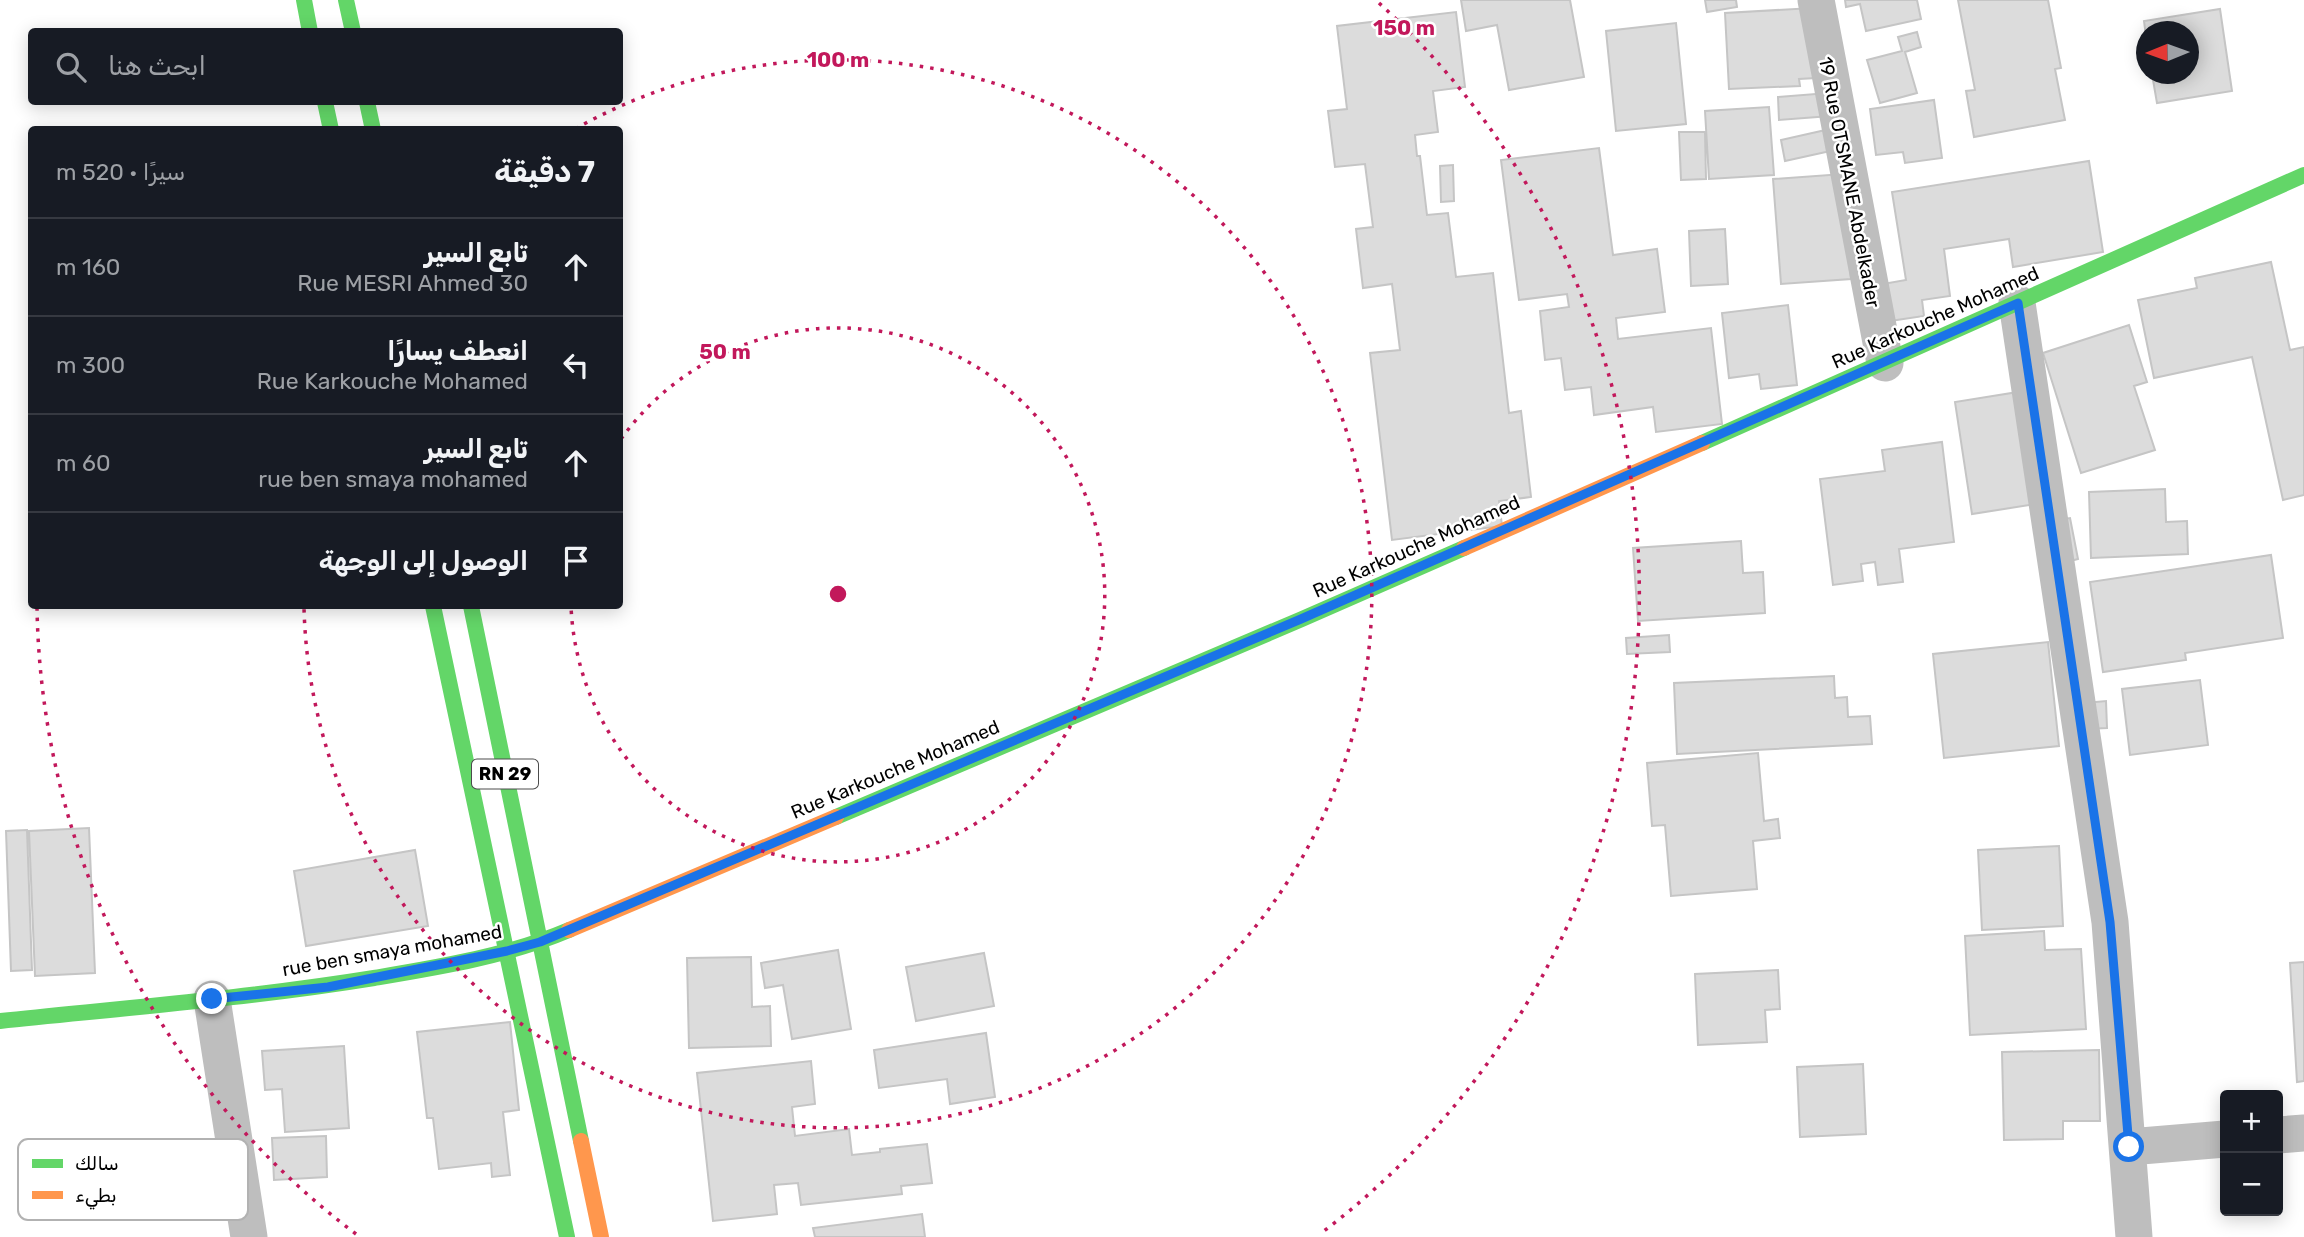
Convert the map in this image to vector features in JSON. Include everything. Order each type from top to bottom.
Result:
[{"type":"main road","points":[[304,0],[309,28]]},
{"type":"main road","points":[[346,0],[352,28]]},
{"type":"main road","points":[[326,105],[330,126]]},
{"type":"main road","points":[[368,105],[372,126]]},
{"type":"main road","name":"Rue Karkouche Mohamed","points":[[540,942],[1314,613],[1885,363],[2304,175]]},
{"type":"main road","name":"RN 29","points":[[434,609],[567,1237]]},
{"type":"main road","name":"RN 29","points":[[472,609],[601,1237]]},
{"type":"main road","name":"rue ben smaya mohamed","points":[[0,1021],[328,987],[540,942]]},
{"type":"street","name":"19 Rue OTSMANE Abdelkader","points":[[1816,0],[1885,363]]},
{"type":"street","points":[[2018,303],[2110,922],[2134,1237]]},
{"type":"street","points":[[212,999],[233,1139]]},
{"type":"street","points":[[2283,1135],[2304,1133]]},
{"type":"street","points":[[2129,1147],[2220,1139]]},
{"type":"building","points":[[1461,0],[1570,0],[1584,77],[1509,90],[1497,25],[1466,31]]},
{"type":"building","points":[[1705,0],[1736,0],[1737,7],[1707,12]]},
{"type":"building","points":[[1845,0],[1917,0],[1921,19],[1866,31],[1860,4],[1846,7]]},
{"type":"building","points":[[1958,0],[2048,0],[2061,68],[2055,69],[2065,120],[1974,137],[1966,91],[1975,90]]},
{"type":"building","points":[[1813,8],[1816,78],[1799,79],[1800,86],[1729,89],[1725,13]]},
{"type":"building","points":[[2220,9],[2232,91],[2157,103],[2154,84],[2199,84],[2199,21],[2144,21]]},
{"type":"building","points":[[1456,12],[1465,87],[1433,91],[1438,132],[1415,135],[1417,156],[1420,156],[1427,215],[1448,213],[1456,277],[1493,273],[1509,413],[1521,411],[1531,497],[1499,501],[1502,526],[1392,540],[1370,353],[1400,350],[1392,284],[1363,288],[1356,229],[1373,227],[1365,164],[1335,167],[1328,111],[1347,109],[1337,26]]},
{"type":"building","points":[[1676,23],[1686,124],[1616,131],[1606,31]]},
{"type":"building","points":[[1917,32],[1921,47],[1905,52],[1917,93],[1880,103],[1867,60],[1902,51],[1898,37]]},
{"type":"building","points":[[1828,93],[1830,116],[1779,120],[1778,97]]},
{"type":"building","points":[[1934,100],[1942,158],[1905,163],[1903,152],[1876,155],[1870,109]]},
{"type":"building","points":[[1769,107],[1774,175],[1709,179],[1705,111]]},
{"type":"building","points":[[1830,129],[1835,150],[1785,161],[1781,140]]},
{"type":"building","points":[[1679,132],[1705,132],[1706,179],[1681,180]]},
{"type":"building","points":[[1599,148],[1613,255],[1657,249],[1665,312],[1616,318],[1618,339],[1711,328],[1722,424],[1656,432],[1653,407],[1594,415],[1591,387],[1565,390],[1561,358],[1545,360],[1540,311],[1569,307],[1567,294],[1519,300],[1501,160]]},
{"type":"building","points":[[2089,161],[2103,252],[2013,267],[2009,239],[1944,249],[1950,296],[1922,300],[1924,316],[1883,322],[1877,285],[1906,280],[1892,192]]},
{"type":"building","points":[[1453,165],[1454,201],[1441,202],[1440,166]]},
{"type":"building","points":[[1843,174],[1851,279],[1781,284],[1773,179]]},
{"type":"building","points":[[1725,229],[1728,284],[1691,286],[1689,231]]},
{"type":"building","points":[[2271,262],[2290,350],[2304,347],[2304,495],[2283,500],[2252,357],[2154,378],[2138,300],[2197,288],[2195,278]]},
{"type":"building","points":[[1788,305],[1797,385],[1761,389],[1759,374],[1729,378],[1722,313]]},
{"type":"building","points":[[2129,325],[2147,382],[2134,386],[2155,450],[2081,473],[2043,353]]},
{"type":"building","points":[[2018,392],[2036,504],[1972,514],[1955,402]]},
{"type":"building","points":[[1942,442],[1954,542],[1899,549],[1903,582],[1878,585],[1875,562],[1861,564],[1863,581],[1833,585],[1820,479],[1885,471],[1882,450]]},
{"type":"building","points":[[2165,489],[2166,522],[2187,521],[2188,554],[2091,558],[2089,492]]},
{"type":"building","points":[[2070,518],[2078,559],[2063,563],[2056,520]]},
{"type":"building","points":[[1741,541],[1743,573],[1763,572],[1765,613],[1638,621],[1633,548]]},
{"type":"building","points":[[2271,555],[2283,638],[2185,653],[2186,660],[2103,672],[2090,582]]},
{"type":"building","points":[[1669,635],[1670,652],[1627,654],[1626,638]]},
{"type":"building","points":[[2048,642],[2059,746],[1944,758],[1933,654]]},
{"type":"building","points":[[1834,676],[1835,698],[1847,697],[1848,717],[1870,716],[1872,744],[1677,754],[1674,683]]},
{"type":"building","points":[[2200,680],[2208,745],[2130,755],[2122,689]]},
{"type":"building","points":[[2106,701],[2107,728],[2086,729],[2085,703]]},
{"type":"building","points":[[1758,753],[1764,821],[1778,819],[1780,838],[1753,841],[1757,889],[1671,896],[1665,825],[1652,826],[1647,763]]},
{"type":"building","points":[[89,828],[95,973],[35,976],[29,831]]},
{"type":"building","points":[[27,830],[32,970],[11,971],[6,831]]},
{"type":"building","points":[[2059,846],[2063,926],[1982,930],[1978,850]]},
{"type":"building","points":[[415,850],[428,926],[306,946],[294,871]]},
{"type":"building","points":[[2044,931],[2045,950],[2081,949],[2086,1029],[1970,1035],[1965,936]]},
{"type":"building","points":[[838,950],[851,1029],[792,1039],[783,985],[765,988],[761,963]]},
{"type":"building","points":[[984,953],[994,1006],[916,1021],[906,967]]},
{"type":"building","points":[[751,957],[752,1007],[770,1006],[771,1046],[689,1048],[687,958]]},
{"type":"building","points":[[2304,962],[2304,1081],[2297,1082],[2290,963]]},
{"type":"building","points":[[1778,970],[1780,1009],[1765,1010],[1767,1042],[1698,1045],[1695,974]]},
{"type":"building","points":[[510,1022],[519,1110],[503,1112],[510,1175],[492,1177],[491,1163],[439,1169],[433,1118],[427,1118],[417,1032]]},
{"type":"building","points":[[986,1033],[995,1097],[950,1104],[947,1079],[879,1088],[874,1050]]},
{"type":"building","points":[[344,1046],[349,1128],[285,1132],[282,1089],[265,1090],[262,1051]]},
{"type":"building","points":[[2099,1050],[2100,1121],[2063,1121],[2063,1139],[2004,1140],[2002,1052]]},
{"type":"building","points":[[811,1061],[815,1104],[792,1107],[795,1136],[849,1129],[852,1155],[927,1144],[932,1183],[901,1186],[902,1194],[801,1205],[798,1183],[774,1185],[777,1214],[713,1221],[697,1073]]},
{"type":"building","points":[[1863,1064],[1866,1134],[1800,1137],[1797,1067]]},
{"type":"building","points":[[326,1136],[327,1177],[274,1180],[272,1138]]},
{"type":"building","points":[[922,1214],[925,1237],[815,1237],[813,1228]]},
{"type":"traffic: fast","points":[[304,0],[309,28]]},
{"type":"traffic: fast","points":[[346,0],[352,28]]},
{"type":"traffic: fast","points":[[326,105],[330,126]]},
{"type":"traffic: fast","points":[[368,105],[372,126]]},
{"type":"traffic: fast","points":[[1702,443],[2304,175]]},
{"type":"traffic: fast","points":[[836,817],[1464,548]]},
{"type":"traffic: fast","points":[[434,609],[567,1237]]},
{"type":"traffic: fast","points":[[472,609],[581,1141]]},
{"type":"traffic: fast","points":[[0,1021],[234,997],[374,978],[498,954],[569,930]]},
{"type":"traffic: slow","points":[[1464,548],[1702,443]]},
{"type":"traffic: slow","points":[[569,930],[836,817]]},
{"type":"traffic: slow","points":[[581,1141],[601,1237]]},
{"type":"route","points":[[212,999],[328,987],[540,942],[1301,619],[2018,303],[2110,922],[2129,1147]]}]
